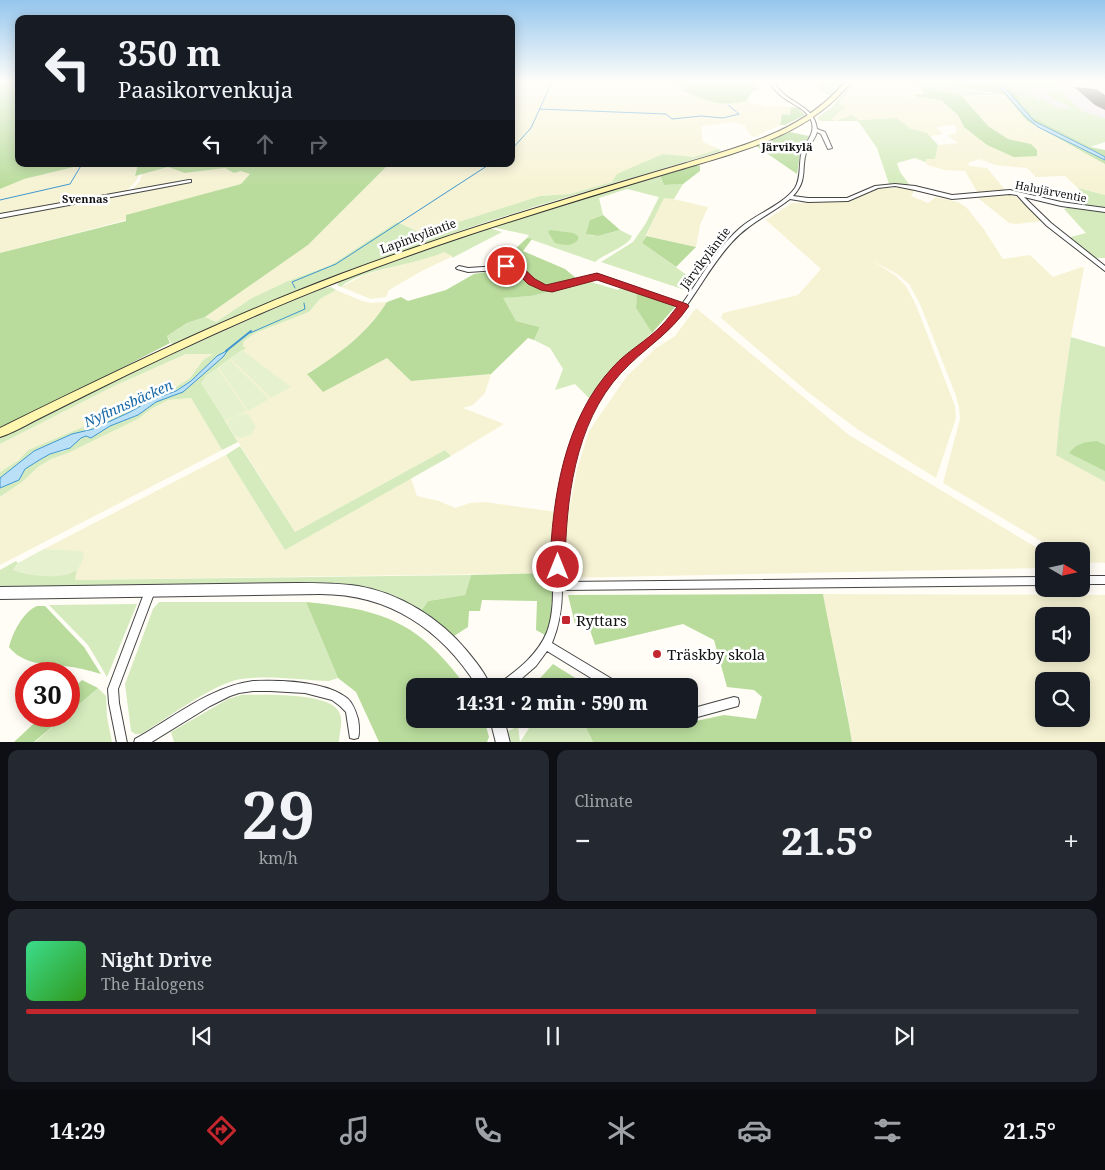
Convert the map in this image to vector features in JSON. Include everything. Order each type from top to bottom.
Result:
[{"type":"main road","name":"Lapinkyläntie","points":[[0,433],[155,358],[339,278],[486,226],[730,151],[786,129],[810,117]]},
{"type":"street","points":[[810,117],[815,122],[816,130],[826,137],[830,148]]},
{"type":"street","name":"Järvikyläntie","points":[[515,678],[524,671],[546,645],[555,620],[558,586],[557,548],[561,508],[572,454],[584,422],[605,384],[618,368],[666,328],[739,231],[788,197],[801,182],[805,150],[816,130]]},
{"type":"street","points":[[0,216],[189,181]]},
{"type":"street","name":"Halujärventie","points":[[788,197],[808,200],[838,200],[889,185],[915,188],[952,197],[1003,192],[1018,193],[1060,204],[1105,210]]},
{"type":"street","points":[[1018,193],[1030,208],[1052,228],[1105,269]]},
{"type":"street","points":[[459,268],[468,270],[514,267],[536,285],[549,289],[597,276],[683,306]]},
{"type":"street","points":[[1090,580],[1105,580]]},
{"type":"street","points":[[558,586],[1035,581]]},
{"type":"street","points":[[0,593],[338,589],[382,598],[420,617],[442,634],[466,659],[479,678]]},
{"type":"street","points":[[122,742],[114,703],[114,689],[150,591]]},
{"type":"street","points":[[546,645],[600,678]]},
{"type":"street","points":[[139,742],[228,691],[247,686],[318,690],[332,695],[344,702],[350,709],[354,734]]},
{"type":"street","points":[[698,712],[734,702]]},
{"type":"street","points":[[499,728],[503,742]]},
{"type":"shaded area","points":[[515,117],[786,117],[780,119],[780,125],[754,137],[750,135],[745,126],[735,122],[703,126],[701,127],[703,142],[719,149],[695,157],[663,154],[612,182],[570,194],[540,196],[449,225],[432,238],[397,222],[331,265],[288,281],[252,298],[216,322],[205,317],[308,245],[386,167],[515,167]]},
{"type":"shaded area","points":[[833,117],[847,117],[834,121],[830,119]]},
{"type":"shaded area","points":[[854,117],[959,117],[964,127],[987,145],[1031,144],[1008,139],[988,126],[980,117],[1023,117],[1027,121],[1105,164],[1105,195],[1078,188],[1065,176],[1036,177],[1027,168],[996,165],[979,159],[968,163],[969,166],[987,168],[1006,191],[978,193],[965,171],[945,170],[927,165],[925,162],[925,159],[935,159],[938,145],[958,143],[947,135],[955,134],[957,129],[954,125],[936,127],[943,134],[931,136],[911,129],[897,118],[859,120]]},
{"type":"shaded area","points":[[73,167],[137,167],[135,175],[139,175],[125,192],[0,215],[0,189],[23,179]]},
{"type":"shaded area","points":[[168,167],[185,173],[225,168],[234,173],[241,171],[251,174],[241,184],[127,215],[126,220],[0,253],[0,216],[132,190],[140,181],[142,174]]},
{"type":"shaded area","points":[[902,188],[915,190],[911,196],[928,203],[936,197],[958,202],[966,207],[983,228],[1003,259],[1030,255],[1053,277],[1082,267],[1084,268],[1071,337],[1056,454],[1105,482],[1105,563],[1090,562],[1090,542],[1043,542],[943,483],[960,419],[959,407],[920,304],[909,284],[897,274],[873,261],[896,276],[906,286],[916,305],[955,406],[956,418],[936,478],[857,429],[809,393],[721,318],[723,313],[798,295],[821,269],[766,220],[792,203],[852,200],[872,190]]},
{"type":"shaded area","points":[[1013,194],[1043,221],[1009,223],[978,198]]},
{"type":"shaded area","points":[[664,197],[708,207],[700,225],[696,247],[646,236]]},
{"type":"shaded area","points":[[445,252],[453,256],[389,290],[386,297],[371,299],[341,287],[364,275]]},
{"type":"shaded area","points":[[336,290],[362,301],[371,303],[387,302],[380,313],[360,335],[338,355],[307,373],[387,358],[411,381],[491,374],[485,393],[473,405],[463,408],[504,424],[451,456],[445,450],[295,532],[225,421],[206,376],[245,348],[243,346],[244,341],[255,333],[309,312],[320,299]]},
{"type":"shaded area","points":[[696,308],[849,435],[1035,547],[1035,568],[563,578],[565,532],[577,469],[589,431],[627,376],[656,348],[675,336]]},
{"type":"shaded area","points":[[186,354],[214,354],[203,360],[190,378],[171,390],[28,450],[19,460],[0,472],[0,444],[114,386]]},
{"type":"shaded area","points":[[191,398],[222,450],[0,565],[0,497],[51,459],[68,453],[138,419],[168,400]]},
{"type":"shaded area","points":[[226,455],[285,550],[411,478],[417,496],[439,501],[455,508],[470,503],[485,502],[556,512],[553,573],[74,580],[77,569],[83,559],[83,552],[44,549]]},
{"type":"shaded area","points":[[823,594],[1035,595],[1035,598],[1090,598],[1090,595],[1105,595],[1105,742],[852,742],[844,693],[831,641]]},
{"type":"green space","points":[[0,117],[15,117],[15,167],[74,167],[24,179],[0,189]]},
{"type":"green space","points":[[782,117],[802,117],[785,125],[780,125]]},
{"type":"green space","points":[[834,117],[831,119],[835,121],[820,121],[817,118]]},
{"type":"green space","points":[[847,117],[854,117],[859,120],[897,118],[911,129],[927,133],[938,145],[935,159],[926,159],[925,162],[915,158],[897,163],[900,172],[911,187],[889,184],[877,148],[858,121],[835,121]]},
{"type":"green space","points":[[959,117],[980,117],[988,126],[1008,139],[1031,144],[1037,150],[1037,156],[1014,157],[987,145],[964,127]]},
{"type":"green space","points":[[1023,117],[1032,117],[1090,147],[1105,150],[1105,164],[1027,121]]},
{"type":"green space","points":[[1032,117],[1105,118],[1105,142],[1090,147]]},
{"type":"green space","points":[[790,132],[809,136],[801,148],[797,174],[756,146]]},
{"type":"green space","points":[[719,149],[721,151],[556,200],[457,232],[350,272],[173,346],[167,336],[187,323],[205,317],[216,322],[252,298],[288,281],[331,265],[397,222],[432,238],[449,225],[540,196],[570,194],[612,182],[617,174],[663,154],[694,157]]},
{"type":"green space","points":[[694,164],[700,166],[700,171],[683,184],[664,185],[660,175]]},
{"type":"green space","points":[[137,167],[168,167],[135,176]]},
{"type":"green space","points":[[168,167],[386,167],[308,245],[205,317],[187,323],[167,336],[170,343],[0,431],[0,253],[126,221],[126,215],[241,184],[250,174],[241,171],[234,173],[225,168],[185,173]]},
{"type":"green space","points":[[660,175],[664,185],[683,184],[674,199],[664,198],[642,243],[695,281],[688,291],[601,262],[633,242],[646,223],[659,197],[627,189],[599,198],[603,215],[590,220],[589,235],[598,236],[620,230],[632,236],[621,247],[595,262],[527,238],[529,235],[492,227]]},
{"type":"green space","points":[[1078,188],[1105,195],[1105,208],[1082,205],[1079,198],[1081,192]]},
{"type":"green space","points":[[1069,207],[1105,212],[1105,258],[1094,258],[1067,238],[1086,233],[1064,209]]},
{"type":"green space","points":[[603,215],[620,230],[598,236],[586,234],[590,220]]},
{"type":"green space","points":[[489,228],[502,232],[452,258],[452,256],[444,252],[360,276],[341,287],[337,285],[339,282],[359,274]]},
{"type":"green space","points":[[550,230],[573,233],[578,236],[578,240],[570,245],[555,243],[548,232]]},
{"type":"green space","points":[[646,236],[696,247],[676,267],[642,243]]},
{"type":"green space","points":[[527,238],[532,239],[523,251],[565,269],[576,278],[591,282],[531,296],[503,298],[516,321],[540,327],[534,340],[528,338],[491,374],[411,381],[387,358],[323,392],[307,374],[330,359],[361,334],[387,302],[401,297],[408,301],[446,290],[474,274],[499,270],[515,249]]},
{"type":"green space","points":[[591,282],[618,290],[622,286],[637,292],[636,308],[652,333],[613,367],[590,399],[575,384],[555,390],[563,369],[550,348],[534,340],[540,327],[516,321],[502,298],[531,296]]},
{"type":"green space","points":[[331,287],[336,290],[320,299],[309,312],[255,333],[244,341],[243,346],[246,348],[206,376],[225,421],[238,442],[222,450],[191,398],[168,400],[138,419],[68,453],[51,459],[0,497],[0,488],[19,480],[25,469],[50,454],[64,451],[81,438],[86,436],[91,438],[110,426],[138,415],[156,402],[188,387],[223,357],[176,391],[151,400],[93,429],[72,434],[34,451],[0,478],[0,472],[19,460],[28,450],[171,390],[190,378],[203,360],[213,354],[186,354],[114,386],[0,444],[0,438],[201,341],[283,305],[324,288]]},
{"type":"green space","points":[[637,291],[675,307],[652,333],[636,308]]},
{"type":"green space","points":[[1071,337],[1105,347],[1105,482],[1056,455]]},
{"type":"green space","points":[[242,350],[291,387],[271,398],[230,358]]},
{"type":"green space","points":[[229,359],[269,399],[248,411],[218,367]]},
{"type":"green space","points":[[217,368],[247,411],[225,421],[201,383],[206,376]]},
{"type":"green space","points":[[242,414],[248,414],[256,427],[251,435],[240,438],[235,436],[227,423],[230,419]]},
{"type":"green space","points":[[1097,441],[1105,445],[1105,471],[1069,453],[1075,447],[1082,444]]},
{"type":"green space","points":[[240,446],[295,532],[445,450],[451,456],[285,550],[226,455]]},
{"type":"green space","points":[[44,549],[82,551],[84,554],[82,563],[74,572],[59,576],[25,574],[13,570],[18,563]]},
{"type":"green space","points":[[16,561],[18,563],[13,570],[66,575],[77,569],[75,580],[471,575],[465,595],[428,601],[421,611],[393,596],[335,583],[0,588],[0,570]]},
{"type":"green space","points":[[553,573],[551,618],[545,635],[536,630],[537,601],[482,600],[480,611],[469,611],[468,627],[454,636],[421,611],[428,601],[465,595],[471,575]]},
{"type":"green space","points":[[823,594],[852,742],[593,742],[586,728],[698,728],[698,721],[724,715],[756,719],[762,697],[754,690],[727,687],[714,640],[683,624],[595,645],[588,624],[575,624],[568,595]]},
{"type":"green space","points":[[159,602],[306,602],[338,678],[329,681],[263,677],[230,682],[190,702],[141,734],[135,734],[131,731],[125,684],[153,609]]},
{"type":"green space","points":[[306,602],[357,609],[378,615],[415,633],[448,664],[459,678],[406,678],[406,728],[486,728],[489,737],[487,742],[379,742],[356,692],[338,678]]},
{"type":"green space","points":[[137,604],[107,677],[88,645],[49,605]]},
{"type":"green space","points":[[37,606],[45,606],[84,647],[101,674],[80,669],[80,662],[34,662],[14,653],[9,647],[13,635],[23,618]]},
{"type":"green space","points":[[553,664],[575,678],[540,678]]},
{"type":"green space","points":[[82,680],[98,688],[80,704],[80,682]]},
{"type":"green space","points":[[98,688],[106,696],[107,717],[112,742],[35,742],[52,727],[80,727],[80,704]]},
{"type":"green space","points":[[241,695],[294,696],[322,701],[333,706],[339,712],[341,720],[339,742],[174,742],[171,732],[228,699]]},
{"type":"green space","points":[[30,727],[52,727],[34,742],[14,742]]},
{"type":"green space","points":[[518,728],[520,742],[508,742],[506,732]]},
{"type":"green space","points":[[529,728],[586,728],[593,742],[520,742]]},
{"type":"water","points":[[1026,117],[1030,117],[1034,121],[1096,152],[1105,157],[1105,160],[1038,127]]},
{"type":"water","points":[[228,350],[223,357],[183,392],[156,402],[138,415],[110,426],[91,438],[86,436],[81,438],[70,448],[50,454],[25,469],[19,480],[0,488],[0,478],[34,451],[72,434],[93,429],[151,400],[176,391],[191,381],[217,356]]},
{"type":"waterway","name":"Nyfinnsbäcken","points":[[515,146],[531,128],[536,117]]},
{"type":"waterway","name":"Nyfinnsbäcken","points":[[669,117],[672,119],[695,117]]},
{"type":"waterway","name":"Nyfinnsbäcken","points":[[708,117],[728,117]]},
{"type":"waterway","points":[[0,200],[70,184],[80,167]]},
{"type":"waterway","name":"Nyfinnsbäcken","points":[[295,288],[292,282],[336,264],[485,167]]},
{"type":"waterway","name":"Nyfinnsbäcken","points":[[250,333],[305,309],[304,303]]},
{"type":"waterway","name":"Nyfinnsbäcken","points":[[226,351],[251,331]]},
{"type":"place","name":"Ryttars","points":[[566,620]]},
{"type":"place","name":"Träskby skola","points":[[657,654]]},
{"type":"district","name":"Järvikylä","points":[[787,146]]},
{"type":"district","name":"Svennas","points":[[85,198]]},
{"type":"route","points":[[506,266],[518,268],[531,282],[549,289],[597,276],[683,306],[666,328],[618,368],[605,384],[588,412],[572,454],[561,508],[557,548],[558,567]]}]
